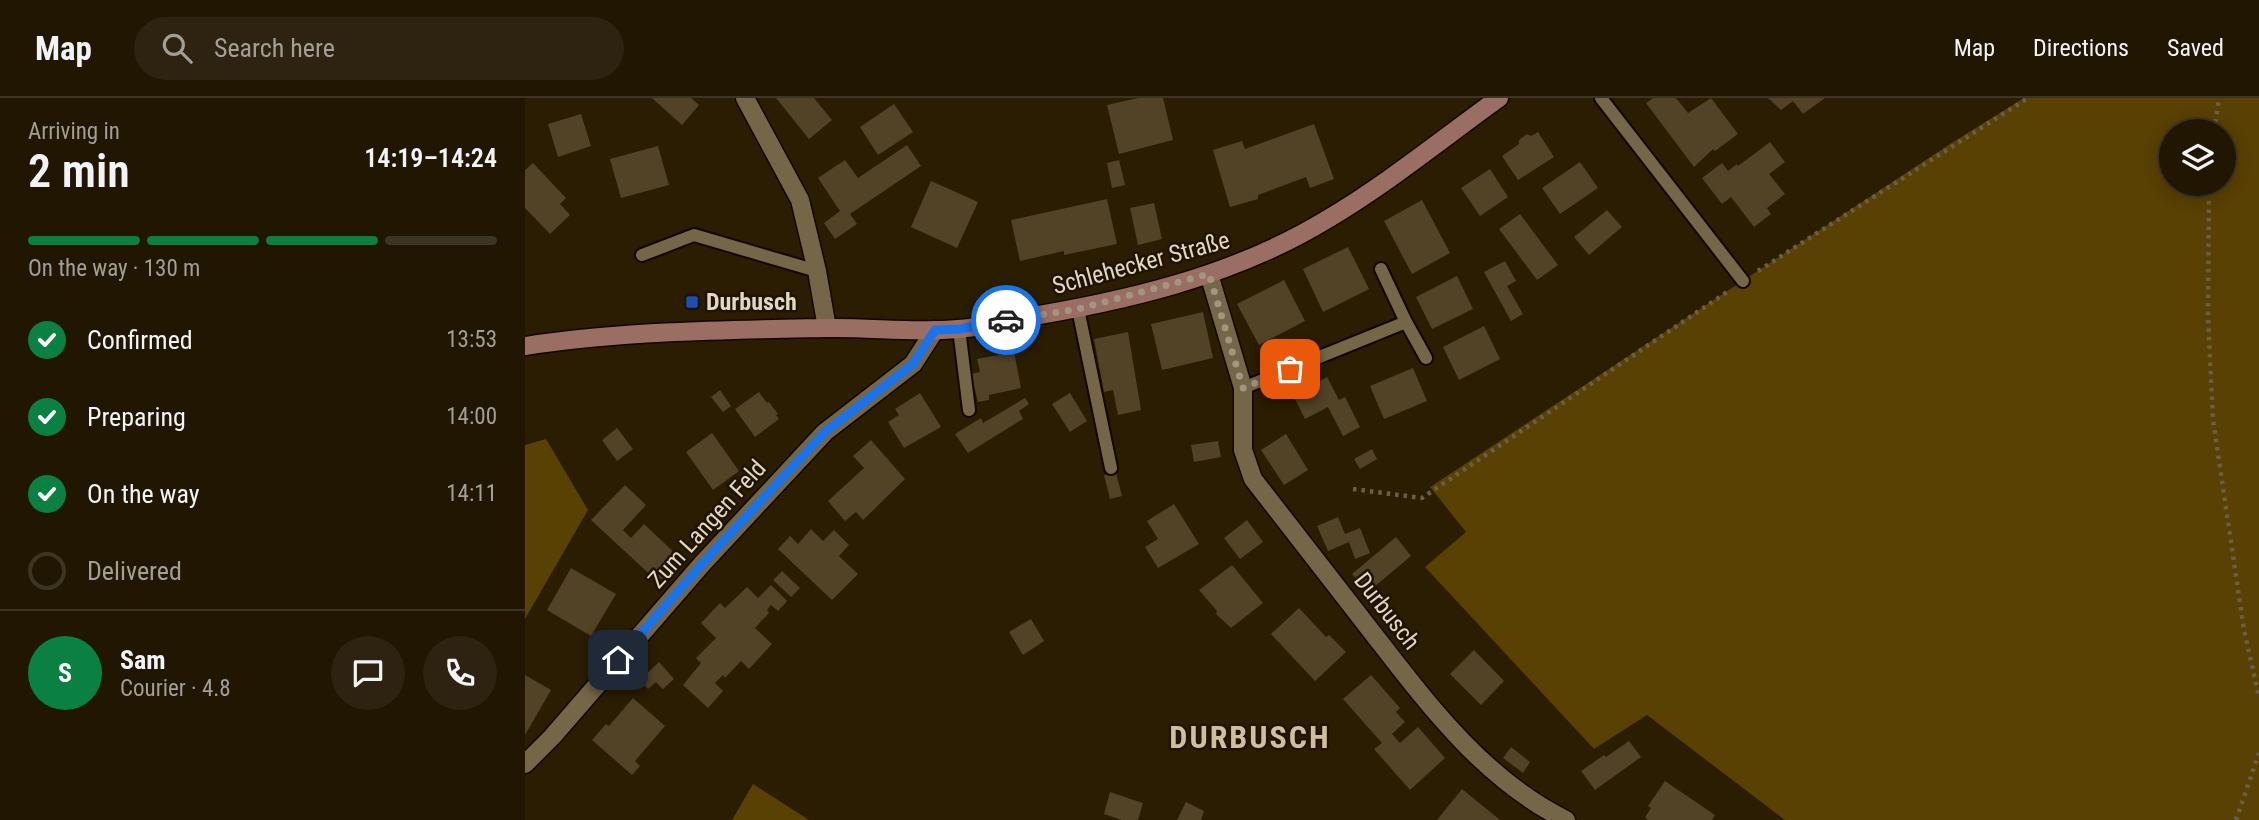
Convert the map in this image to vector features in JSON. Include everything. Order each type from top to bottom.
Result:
[{"type":"main road","name":"Schlehecker Straße","points":[[525,346],[591,336],[698,330],[960,329],[1078,309],[1209,274],[1250,258],[1324,222],[1499,98]]},
{"type":"street","points":[[745,98],[800,200],[827,328]]},
{"type":"street","name":"Durbusch","points":[[1209,274],[1243,388],[1243,450],[1253,479],[1420,695],[1478,757],[1507,782],[1534,802],[1566,820]]},
{"type":"street","name":"Zum Langen Feld","points":[[525,764],[702,564],[825,432],[913,364],[935,330]]},
{"type":"lane","points":[[1601,98],[1743,281]]},
{"type":"lane","points":[[642,255],[694,235],[817,271]]},
{"type":"lane","points":[[1381,269],[1426,358]]},
{"type":"lane","points":[[1078,309],[1111,468]]},
{"type":"lane","points":[[1243,388],[1406,322]]},
{"type":"lane","points":[[960,329],[969,410]]},
{"type":"path","points":[[1353,489],[1422,498],[1743,281],[2028,98]]},
{"type":"path","points":[[2216,119],[2219,98]]},
{"type":"path","points":[[2209,196],[2209,316],[2213,420],[2245,630],[2259,697]]},
{"type":"path","points":[[2236,820],[2259,753]]},
{"type":"shaded area","points":[[2024,98],[2259,98],[2259,820],[1785,820],[1647,715],[1594,749],[1425,567],[1466,532],[1430,487]]},
{"type":"shaded area","points":[[546,439],[588,510],[525,619],[525,445]]},
{"type":"shaded area","points":[[753,784],[809,820],[732,820]]},
{"type":"building","points":[[652,98],[691,98],[699,105],[682,125]]},
{"type":"building","points":[[776,98],[814,98],[832,120],[809,139]]},
{"type":"building","points":[[1138,98],[1163,98],[1173,140],[1119,154],[1107,105]]},
{"type":"building","points":[[1653,98],[1676,98],[1688,113],[1711,98],[1738,134],[1715,151],[1713,149],[1694,167],[1646,103]]},
{"type":"building","points":[[1768,98],[1825,98],[1803,114],[1793,101],[1781,110]]},
{"type":"building","points":[[894,104],[913,132],[878,155],[860,127]]},
{"type":"building","points":[[581,114],[591,146],[558,157],[548,124]]},
{"type":"building","points":[[1314,124],[1334,179],[1310,188],[1306,177],[1258,195],[1258,199],[1230,207],[1213,150],[1242,141],[1245,149]]},
{"type":"building","points":[[1538,132],[1554,157],[1518,180],[1502,156],[1519,144],[1519,140],[1527,134],[1531,136]]},
{"type":"building","points":[[1770,142],[1785,162],[1769,174],[1785,194],[1767,208],[1771,214],[1754,227],[1731,197],[1722,204],[1702,178],[1722,163],[1728,171],[1737,164],[1738,166]]},
{"type":"building","points":[[907,145],[921,166],[850,214],[857,224],[835,239],[824,223],[840,211],[818,178],[845,160],[858,178]]},
{"type":"building","points":[[658,146],[669,185],[621,198],[610,159]]},
{"type":"building","points":[[1119,160],[1125,185],[1112,188],[1107,163]]},
{"type":"building","points":[[1580,162],[1598,188],[1560,214],[1542,188]]},
{"type":"building","points":[[533,163],[566,198],[560,204],[570,215],[550,234],[525,208],[525,170]]},
{"type":"building","points":[[1490,169],[1508,197],[1480,216],[1461,188]]},
{"type":"building","points":[[931,181],[978,202],[957,248],[911,227]]},
{"type":"building","points":[[1107,199],[1117,244],[1064,255],[1064,251],[1020,261],[1011,220]]},
{"type":"building","points":[[1422,200],[1450,253],[1412,274],[1384,221]]},
{"type":"building","points":[[1154,203],[1162,239],[1138,245],[1130,208]]},
{"type":"building","points":[[1607,210],[1622,227],[1589,255],[1574,237]]},
{"type":"building","points":[[1520,214],[1558,265],[1537,280],[1499,229]]},
{"type":"building","points":[[1348,247],[1369,289],[1323,312],[1303,269]]},
{"type":"building","points":[[1505,261],[1516,281],[1507,286],[1523,314],[1511,321],[1484,272]]},
{"type":"building","points":[[1457,276],[1473,309],[1432,329],[1416,297]]},
{"type":"building","points":[[1284,280],[1305,321],[1259,345],[1237,304]]},
{"type":"building","points":[[1203,312],[1213,358],[1162,370],[1151,324]]},
{"type":"building","points":[[1484,326],[1500,359],[1459,380],[1443,347]]},
{"type":"building","points":[[1128,332],[1141,410],[1118,415],[1113,390],[1104,392],[1094,339]]},
{"type":"building","points":[[1014,352],[1021,388],[989,395],[989,400],[978,402],[971,374],[980,372],[977,359]]},
{"type":"building","points":[[1413,368],[1427,401],[1384,419],[1370,386]]},
{"type":"building","points":[[1327,377],[1339,400],[1345,397],[1360,427],[1343,436],[1328,407],[1305,419],[1293,395]]},
{"type":"building","points":[[720,390],[731,406],[723,412],[711,397]]},
{"type":"building","points":[[759,392],[778,414],[776,415],[779,419],[755,437],[735,409]]},
{"type":"building","points":[[920,393],[941,427],[904,448],[888,422],[899,415],[895,409]]},
{"type":"building","points":[[1070,393],[1087,421],[1070,432],[1052,404]]},
{"type":"building","points":[[1025,398],[1029,404],[1019,411],[1023,419],[968,453],[955,434],[981,418],[983,423]]},
{"type":"building","points":[[617,428],[633,449],[617,461],[602,440]]},
{"type":"building","points":[[712,433],[739,471],[713,490],[686,452]]},
{"type":"building","points":[[1286,434],[1308,470],[1284,485],[1261,450]]},
{"type":"building","points":[[871,440],[905,479],[863,520],[856,512],[845,521],[828,501],[864,468],[853,456]]},
{"type":"building","points":[[1218,441],[1221,457],[1194,462],[1191,445]]},
{"type":"building","points":[[1372,449],[1377,459],[1360,469],[1354,459]]},
{"type":"building","points":[[1116,473],[1122,496],[1110,499],[1104,475]]},
{"type":"building","points":[[625,485],[646,505],[623,530],[631,538],[644,524],[680,558],[671,568],[674,571],[665,582],[661,578],[658,582],[591,520]]},
{"type":"building","points":[[1174,504],[1199,544],[1158,568],[1145,547],[1158,539],[1147,521]]},
{"type":"building","points":[[1338,517],[1345,534],[1360,528],[1370,553],[1355,559],[1349,542],[1328,551],[1317,526]]},
{"type":"building","points":[[1247,520],[1263,542],[1240,559],[1224,538]]},
{"type":"building","points":[[811,529],[823,541],[834,530],[849,545],[839,556],[858,574],[832,600],[778,549],[790,536],[798,544]]},
{"type":"building","points":[[1396,537],[1411,556],[1368,592],[1352,574]]},
{"type":"building","points":[[1232,565],[1263,603],[1231,628],[1216,614],[1217,611],[1199,590]]},
{"type":"building","points":[[571,568],[616,594],[591,636],[547,610]]},
{"type":"building","points":[[782,571],[800,588],[791,597],[773,580]]},
{"type":"building","points":[[771,585],[787,601],[778,611],[771,605],[767,610],[769,613],[755,628],[772,644],[749,669],[741,661],[725,678],[723,675],[715,683],[723,691],[708,708],[683,685],[701,663],[696,658],[716,638],[701,623],[720,603],[725,608],[747,587],[758,598]]},
{"type":"building","points":[[1299,608],[1326,637],[1329,635],[1346,652],[1315,681],[1271,634]]},
{"type":"building","points":[[1031,619],[1044,641],[1023,655],[1009,632]]},
{"type":"building","points":[[1474,650],[1504,681],[1481,705],[1450,674]]},
{"type":"building","points":[[659,662],[674,679],[663,689],[656,682],[648,689],[640,680]]},
{"type":"building","points":[[525,675],[551,690],[525,735]]},
{"type":"building","points":[[1371,675],[1400,708],[1396,712],[1405,722],[1392,734],[1400,743],[1418,727],[1445,758],[1410,790],[1374,749],[1382,743],[1343,699]]},
{"type":"building","points":[[633,698],[665,726],[635,761],[640,766],[632,775],[592,740],[606,724],[609,726]]},
{"type":"building","points":[[1629,741],[1641,757],[1595,790],[1581,771]]},
{"type":"building","points":[[1511,747],[1530,762],[1523,773],[1503,758]]},
{"type":"building","points":[[1665,781],[1715,815],[1712,820],[1648,820],[1645,817],[1651,808],[1648,806]]},
{"type":"building","points":[[1462,789],[1500,820],[1437,820]]},
{"type":"building","points":[[1110,792],[1143,803],[1138,820],[1122,820],[1104,814]]},
{"type":"building","points":[[1186,802],[1204,811],[1201,820],[1177,820]]},
{"type":"way so far","points":[[1006,320],[1078,309],[1209,274],[1243,388],[1290,369]]},
{"type":"place","name":"Durbusch","points":[[692,302]]},
{"type":"district","name":"DURBUSCH","points":[[1250,737]]},
{"type":"route","points":[[618,660],[702,564],[825,432],[913,364],[935,330],[960,329],[1006,320]]}]
